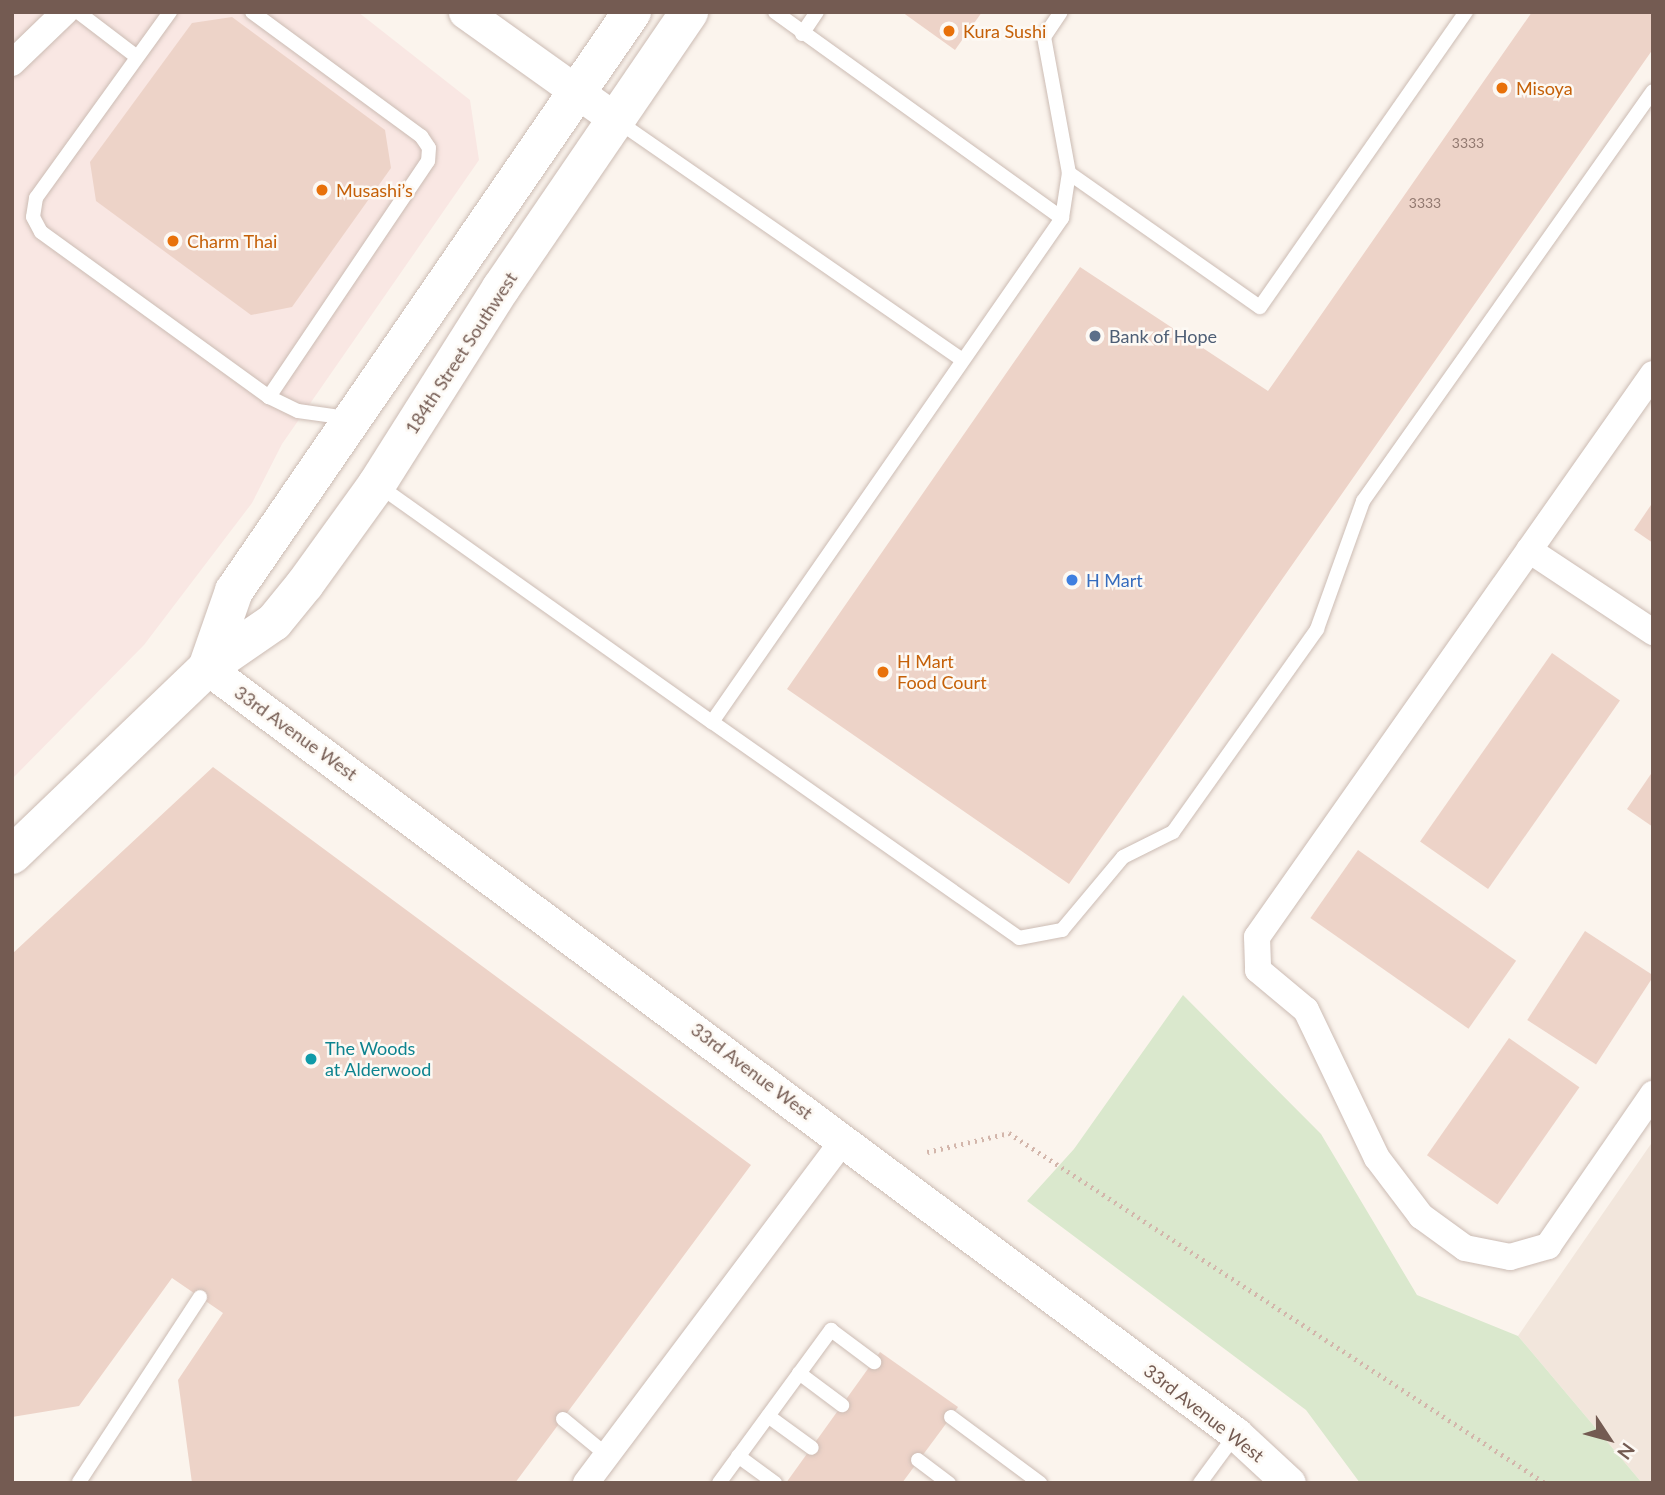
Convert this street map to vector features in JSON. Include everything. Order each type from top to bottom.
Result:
[{"type":"main road","name":"184th Street Southwest","points":[[207,668],[234,591],[632,12]]},
{"type":"main road","name":"184th Street Southwest","points":[[12,855],[207,668],[274,622],[377,484],[615,119],[689,12]]},
{"type":"street","points":[[12,63],[65,12]]},
{"type":"street","points":[[464,12],[576,94],[615,119]]},
{"type":"street","points":[[1653,374],[1257,937],[1258,970],[1306,1010],[1377,1158],[1421,1216],[1465,1248],[1510,1258],[1548,1246],[1653,1094]]},
{"type":"street","points":[[1529,550],[1653,632]]},
{"type":"street","name":"33rd Avenue West","points":[[207,668],[844,1139],[1236,1434],[1289,1483]]},
{"type":"street","points":[[586,1483],[844,1139]]},
{"type":"lane","points":[[78,12],[137,57]]},
{"type":"lane","points":[[170,12],[36,198],[33,217],[41,232],[269,397],[298,411],[355,417]]},
{"type":"lane","points":[[252,12],[421,136],[429,148],[428,161],[269,397]]},
{"type":"lane","points":[[775,12],[802,34],[1062,218]]},
{"type":"lane","points":[[802,34],[817,12]]},
{"type":"lane","points":[[712,722],[1062,218],[1069,173],[1044,37],[1061,12]]},
{"type":"lane","points":[[1069,173],[1260,307],[1465,12]]},
{"type":"lane","points":[[377,484],[1019,938],[1062,930],[1123,858],[1173,832],[1317,629],[1363,501],[1653,91]]},
{"type":"lane","points":[[615,119],[962,360]]},
{"type":"lane","points":[[78,1483],[200,1297]]},
{"type":"lane","points":[[719,1483],[831,1330],[874,1362]]},
{"type":"lane","points":[[799,1373],[842,1405]]},
{"type":"lane","points":[[768,1416],[812,1448]]},
{"type":"lane","points":[[951,1418],[1040,1483]]},
{"type":"lane","points":[[563,1419],[608,1456]]},
{"type":"lane","points":[[1200,1483],[1236,1434]]},
{"type":"lane","points":[[738,1455],[775,1483]]},
{"type":"lane","points":[[918,1460],[948,1483]]},
{"type":"path","points":[[927,1152],[1009,1133],[1545,1483]]},
{"type":"shaded area","points":[[12,12],[358,12],[470,100],[479,160],[282,444],[252,503],[144,645],[12,779]]},
{"type":"shaded area","points":[[1653,1141],[1653,1483],[1642,1483],[1518,1336]]},
{"type":"green space","points":[[1183,995],[1321,1134],[1417,1295],[1518,1336],[1642,1483],[1360,1483],[1306,1410],[1027,1201],[1074,1149]]},
{"type":"building","name":"Kura Sushi","points":[[902,12],[982,12],[955,50]]},
{"type":"building","name":"H Mart","points":[[1532,12],[1653,12],[1653,49],[1069,884],[787,689],[1080,267],[1268,391]]},
{"type":"building","points":[[232,17],[385,130],[391,168],[292,307],[251,315],[96,201],[90,162],[192,23]]},
{"type":"building","points":[[1653,502],[1653,543],[1634,530]]},
{"type":"building","points":[[1552,653],[1620,701],[1488,889],[1420,841]]},
{"type":"building","name":"The Woods at Alderwood","points":[[213,767],[751,1165],[515,1483],[192,1483],[178,1380],[223,1313],[172,1278],[79,1406],[12,1417],[12,954]]},
{"type":"building","points":[[1653,771],[1653,827],[1627,809]]},
{"type":"building","points":[[1358,850],[1516,961],[1468,1029],[1310,918]]},
{"type":"building","points":[[1585,931],[1653,975],[1596,1065],[1527,1020]]},
{"type":"building","points":[[1509,1038],[1579,1087],[1497,1204],[1427,1155]]},
{"type":"building","points":[[880,1352],[958,1407],[951,1417],[902,1483],[786,1483]]},
{"type":"place","name":"Kura Sushi","points":[[949,31]]},
{"type":"place","name":"Misoya","points":[[1502,88]]},
{"type":"place","name":"Musashi’s","points":[[322,190]]},
{"type":"place","name":"Charm Thai","points":[[173,241]]},
{"type":"place","name":"Bank of Hope","points":[[1095,336]]},
{"type":"place","name":"H Mart","points":[[1072,580]]},
{"type":"place","name":"H Mart Food Court","points":[[883,672]]},
{"type":"place","name":"The Woods at Alderwood","points":[[311,1059]]}]
